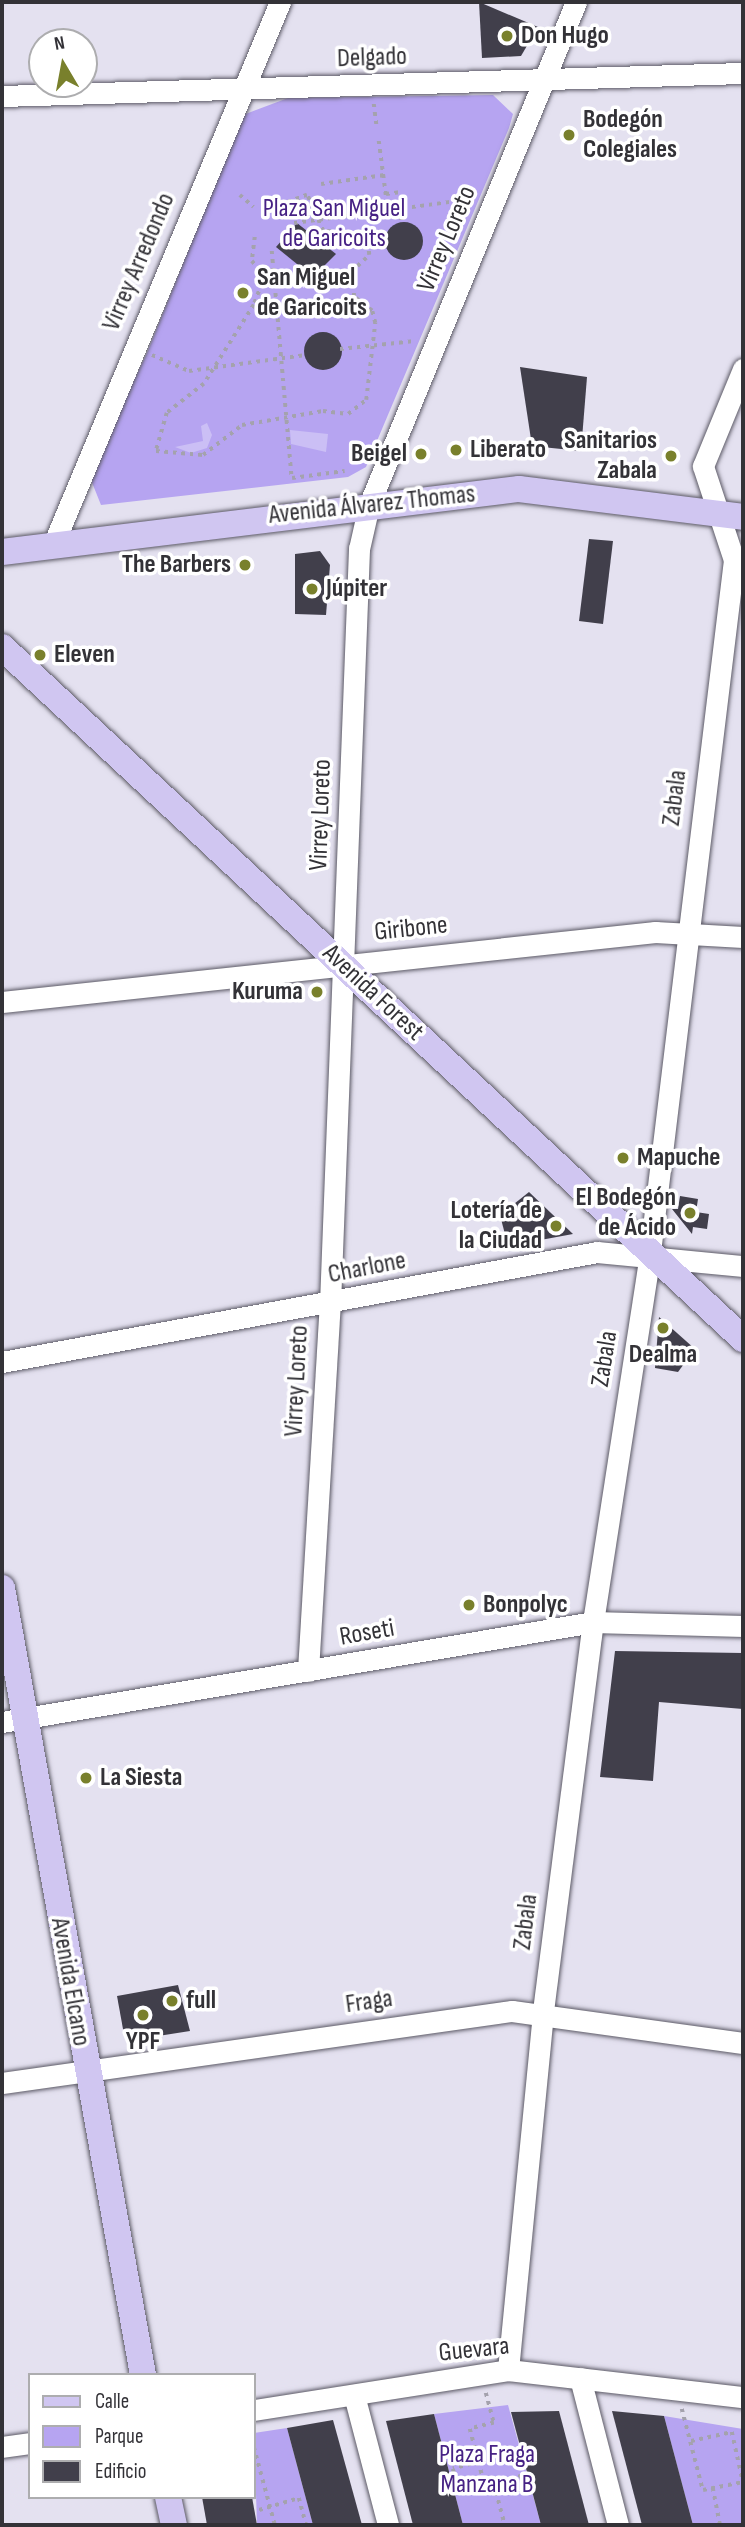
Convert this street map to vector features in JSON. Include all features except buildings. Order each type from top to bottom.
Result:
[{"type":"main road","name":"Avenida Álvarez Thomas","points":[[2,552],[369,505],[542,489],[743,517]]},
{"type":"main road","name":"Avenida Forest","points":[[2,647],[743,1339]]},
{"type":"main road","name":"Avenida Elcano","points":[[2,1588],[13,1720],[85,2070],[143,2373]]},
{"type":"main road","points":[[168,2499],[174,2525]]},
{"type":"street","name":"Virrey Arredondo","points":[[53,545],[280,2]]},
{"type":"street","name":"Virrey Loreto","points":[[308,1671],[330,1304],[359,549],[369,505],[576,2]]},
{"type":"street","name":"Delgado","points":[[2,96],[743,74]]},
{"type":"street","name":"Zabala","points":[[508,2370],[543,2011],[593,1622],[650,1252],[734,560],[716,513],[703,466],[743,369]]},
{"type":"street","name":"Giribone","points":[[2,1002],[343,965],[687,932],[743,937]]},
{"type":"street","name":"Charlone","points":[[2,1362],[330,1304],[597,1252],[650,1252],[743,1266]]},
{"type":"street","name":"Roseti","points":[[13,1720],[593,1622],[743,1626]]},
{"type":"street","name":"Fraga","points":[[2,2083],[543,2011],[743,2043]]},
{"type":"street","name":"Guevara","points":[[256,2410],[508,2370],[743,2397]]},
{"type":"street","points":[[580,2378],[618,2525]]},
{"type":"street","points":[[354,2395],[388,2525]]},
{"type":"street","points":[[2,2447],[28,2443]]},
{"type":"path","points":[[379,141],[388,210]]},
{"type":"path","points":[[321,184],[384,175]]},
{"type":"path","points":[[386,194],[401,192]]},
{"type":"path","points":[[240,195],[254,207]]},
{"type":"path","points":[[255,237],[252,261],[265,276],[262,285],[238,321],[233,345],[214,368],[167,412],[156,451],[203,455],[242,425],[358,409],[374,367],[372,311],[354,297],[351,272],[369,256],[368,246],[356,235],[323,231],[307,195],[283,204]]},
{"type":"path","points":[[294,223],[496,195]]},
{"type":"path","points":[[401,208],[402,225]]},
{"type":"path","points":[[272,251],[277,358],[292,478],[345,471]]},
{"type":"path","points":[[340,349],[436,339]]},
{"type":"path","points":[[147,353],[189,371],[306,355]]},
{"type":"path","points":[[481,2374],[494,2423],[470,2429],[485,2486]]},
{"type":"path","points":[[677,2390],[703,2490],[743,2482],[732,2432],[691,2441]]},
{"type":"path","points":[[256,2454],[275,2525]]},
{"type":"path","points":[[479,2462],[453,2469],[460,2492],[521,2476]]},
{"type":"path","points":[[494,2484],[505,2525]]},
{"type":"path","points":[[713,2488],[720,2525]]},
{"type":"path","points":[[259,2510],[299,2498],[306,2525]]},
{"type":"green space","name":"Plaza San Miguel de Garicoits","points":[[493,95],[513,114],[509,128],[366,467],[348,477],[101,505],[89,475],[147,353],[243,115],[288,98]]},
{"type":"green space","name":"Plaza Fraga Manzana B","points":[[508,2405],[541,2525],[463,2525],[434,2414]]},
{"type":"green space","points":[[664,2416],[743,2429],[743,2525],[693,2525]]},
{"type":"green space","points":[[287,2428],[313,2525],[257,2525],[256,2433]]},
{"type":"shaded area","points":[[207,423],[212,435],[207,448],[191,453],[175,447],[203,441],[201,426]]},
{"type":"shaded area","points":[[290,430],[328,434],[326,452],[291,444]]},
{"type":"place","name":"Don Hugo","points":[[507,36]]},
{"type":"place","name":"Bodegón Colegiales","points":[[569,135]]},
{"type":"place","name":"San Miguel de Garicoits","points":[[243,293]]},
{"type":"place","name":"Liberato","points":[[456,450]]},
{"type":"place","name":"Beigel","points":[[421,454]]},
{"type":"place","name":"Sanitarios Zabala","points":[[671,456]]},
{"type":"place","name":"The Barbers","points":[[245,565]]},
{"type":"place","name":"Júpiter","points":[[312,589]]},
{"type":"place","name":"Eleven","points":[[40,655]]},
{"type":"place","name":"Kuruma","points":[[317,992]]},
{"type":"place","name":"Mapuche","points":[[623,1158]]},
{"type":"place","name":"El Bodegón de Ácido","points":[[690,1213]]},
{"type":"place","name":"Lotería de la Ciudad","points":[[556,1226]]},
{"type":"place","name":"Dealma","points":[[663,1328]]},
{"type":"place","name":"Bonpolyc","points":[[469,1605]]},
{"type":"place","name":"La Siesta","points":[[86,1778]]},
{"type":"place","name":"full","points":[[172,2001]]},
{"type":"place","name":"YPF","points":[[143,2015]]}]
